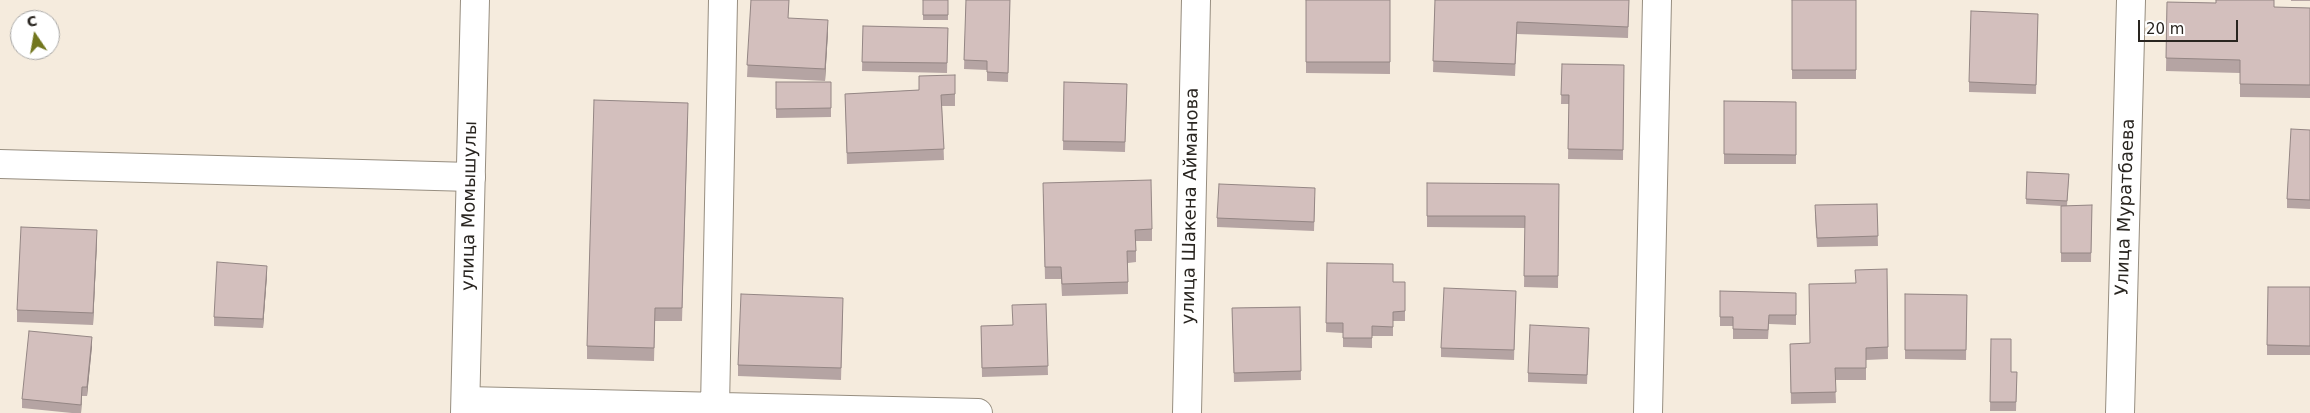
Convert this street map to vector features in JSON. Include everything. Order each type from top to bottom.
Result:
[{"type":"street","name":"улица Момышулы","points":[[465,407],[475,0]]},
{"type":"street","points":[[715,407],[723,0]]},
{"type":"street","name":"улица Шакена Айманова","points":[[1187,413],[1196,0]]},
{"type":"street","points":[[1648,413],[1657,0]]},
{"type":"street","name":"Улица Муратбаева","points":[[2120,413],[2131,0]]},
{"type":"street","points":[[0,164],[471,177]]},
{"type":"street","points":[[465,407],[715,407],[978,413]]},
{"type":"building","points":[[751,0],[789,0],[788,18],[828,20],[825,69],[747,65]]},
{"type":"building","points":[[923,0],[948,0],[948,15],[923,15]]},
{"type":"building","points":[[966,0],[1010,0],[1008,73],[987,72],[987,61],[964,60]]},
{"type":"building","points":[[1306,0],[1390,0],[1390,62],[1306,62]]},
{"type":"building","points":[[1435,0],[1629,0],[1628,27],[1517,22],[1515,64],[1433,61]]},
{"type":"building","points":[[1792,0],[1856,0],[1856,70],[1792,70]]},
{"type":"building","points":[[2216,0],[2274,0],[2274,7],[2310,8],[2310,85],[2240,84],[2240,60],[2166,58],[2167,2],[2216,3]]},
{"type":"building","points":[[1971,11],[2038,14],[2036,85],[1969,82]]},
{"type":"building","points":[[863,26],[948,28],[947,63],[862,62]]},
{"type":"building","points":[[1562,64],[1624,65],[1623,150],[1568,149],[1569,95],[1561,95]]},
{"type":"building","points":[[955,75],[955,94],[941,95],[944,149],[847,153],[845,94],[919,90],[919,76]]},
{"type":"building","points":[[776,82],[831,82],[831,108],[776,109]]},
{"type":"building","points":[[1064,82],[1127,84],[1125,142],[1063,141]]},
{"type":"building","points":[[594,100],[688,103],[682,308],[655,308],[654,348],[587,346]]},
{"type":"building","points":[[1724,101],[1796,102],[1796,155],[1724,154]]},
{"type":"building","points":[[2291,129],[2310,130],[2310,200],[2287,199]]},
{"type":"building","points":[[2027,172],[2069,174],[2067,201],[2026,199]]},
{"type":"building","points":[[1151,180],[1152,229],[1135,230],[1136,251],[1127,251],[1128,282],[1062,284],[1061,267],[1045,267],[1043,183]]},
{"type":"building","points":[[1427,183],[1559,184],[1558,276],[1524,276],[1525,216],[1427,216]]},
{"type":"building","points":[[1219,184],[1315,188],[1314,222],[1217,218]]},
{"type":"building","points":[[1877,204],[1878,236],[1817,238],[1815,205]]},
{"type":"building","points":[[2092,205],[2091,253],[2061,253],[2061,206]]},
{"type":"building","points":[[21,227],[97,230],[93,313],[17,310]]},
{"type":"building","points":[[217,262],[267,266],[263,319],[214,317]]},
{"type":"building","points":[[1327,263],[1393,264],[1393,282],[1405,282],[1405,311],[1393,312],[1393,327],[1372,326],[1372,338],[1343,338],[1343,323],[1326,323]]},
{"type":"building","points":[[1887,269],[1888,347],[1866,348],[1866,368],[1835,368],[1836,392],[1791,393],[1790,344],[1810,343],[1809,284],[1856,283],[1855,270]]},
{"type":"building","points":[[2268,287],[2310,287],[2310,346],[2267,345]]},
{"type":"building","points":[[1444,288],[1516,291],[1514,350],[1441,348]]},
{"type":"building","points":[[1720,291],[1796,293],[1796,315],[1769,315],[1768,330],[1733,329],[1733,317],[1720,317]]},
{"type":"building","points":[[741,294],[843,298],[841,368],[738,365]]},
{"type":"building","points":[[1905,294],[1967,295],[1966,350],[1905,350]]},
{"type":"building","points":[[1046,304],[1048,366],[982,368],[981,326],[1013,325],[1012,305]]},
{"type":"building","points":[[1300,307],[1301,371],[1234,373],[1232,308]]},
{"type":"building","points":[[1530,325],[1589,328],[1587,375],[1528,373]]},
{"type":"building","points":[[29,331],[92,337],[87,387],[82,387],[81,405],[22,399]]},
{"type":"building","points":[[1991,339],[2011,339],[2011,372],[2017,372],[2016,402],[1990,402]]}]
